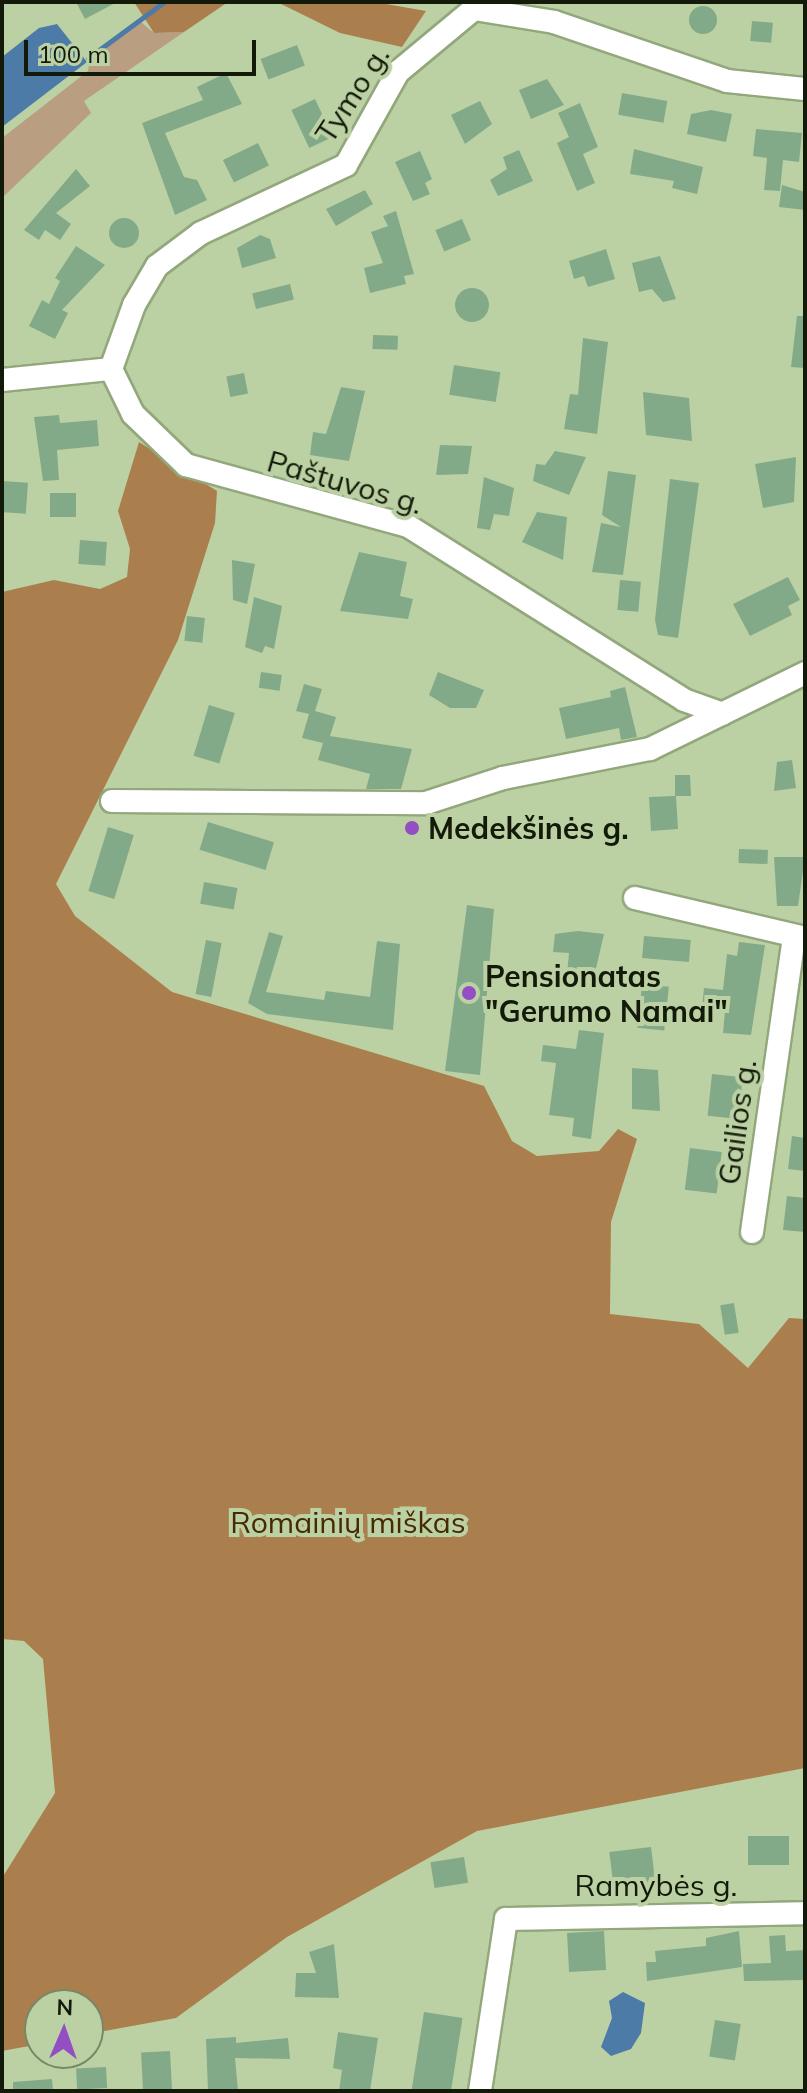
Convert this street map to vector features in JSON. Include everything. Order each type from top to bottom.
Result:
[{"type":"street","name":"Tymo g.","points":[[111,369],[134,305],[157,266],[201,233],[346,165],[398,72],[474,9],[554,22],[727,81],[805,89]]},
{"type":"street","points":[[2,380],[111,369]]},
{"type":"street","name":"Paštuvos g.","points":[[111,369],[133,414],[186,465],[408,526],[684,700],[723,714]]},
{"type":"street","points":[[112,801],[426,803],[503,778],[650,749],[805,673]]},
{"type":"street","points":[[635,898],[799,937]]},
{"type":"street","name":"Gailios g.","points":[[752,1232],[799,937]]},
{"type":"street","name":"Ramybės g.","points":[[480,2091],[506,1919],[805,1913]]},
{"type":"shaded area","points":[[141,22],[154,33],[184,32],[84,101],[91,113],[2,198],[2,138],[88,71],[91,53]]},
{"type":"green space","points":[[134,2],[228,2],[184,32],[154,33]]},
{"type":"green space","points":[[277,2],[375,2],[426,11],[402,47],[340,33]]},
{"type":"green space","name":"Romainių miškas","points":[[139,442],[217,491],[215,523],[178,640],[56,884],[75,916],[172,992],[484,1086],[512,1141],[537,1156],[599,1151],[618,1129],[637,1139],[611,1222],[610,1314],[699,1324],[748,1368],[789,1318],[805,1319],[805,1768],[477,1831],[287,1937],[176,2018],[104,2031],[104,1989],[24,1989],[24,2047],[2,2051],[2,1878],[55,1793],[43,1659],[24,1641],[2,1639],[2,592],[54,580],[100,589],[127,577],[130,549],[118,511]]},
{"type":"water","points":[[57,24],[87,62],[2,127],[2,57],[39,28]]},
{"type":"water","points":[[623,1992],[645,2003],[641,2033],[631,2049],[611,2056],[601,2047],[612,2018],[609,2001]]},
{"type":"building","points":[[76,2],[117,2],[85,19]]},
{"type":"building","points":[[703,6],[713,10],[717,20],[713,30],[703,34],[693,30],[689,20],[693,10]]},
{"type":"building","points":[[752,21],[773,23],[771,43],[750,41]]},
{"type":"building","points":[[297,45],[305,66],[268,80],[261,59]]},
{"type":"building","points":[[226,73],[242,104],[165,133],[184,177],[197,180],[207,200],[175,215],[142,123],[203,100],[197,87]]},
{"type":"building","points":[[547,79],[564,105],[531,119],[519,90]]},
{"type":"building","points":[[622,93],[667,101],[663,123],[618,115]]},
{"type":"building","points":[[315,99],[333,137],[309,148],[291,110]]},
{"type":"building","points":[[480,101],[492,124],[465,144],[451,115]]},
{"type":"building","points":[[580,103],[598,147],[583,154],[595,183],[577,191],[557,143],[569,137],[558,113]]},
{"type":"building","points":[[711,110],[732,114],[726,142],[687,134],[691,114]]},
{"type":"building","points":[[756,129],[802,133],[799,162],[783,160],[780,191],[764,190],[767,158],[753,156]]},
{"type":"building","points":[[258,143],[269,165],[234,183],[223,160]]},
{"type":"building","points":[[634,149],[703,167],[697,194],[672,188],[674,181],[630,174]]},
{"type":"building","points":[[519,150],[533,181],[498,196],[490,180],[507,169],[503,157]]},
{"type":"building","points":[[420,151],[432,179],[425,183],[430,194],[413,201],[395,162]]},
{"type":"building","points":[[76,169],[90,186],[56,213],[71,224],[60,240],[45,230],[39,240],[24,230]]},
{"type":"building","points":[[782,185],[805,192],[805,210],[779,207]]},
{"type":"building","points":[[365,190],[373,204],[336,226],[326,209]]},
{"type":"building","points":[[396,211],[414,274],[404,276],[406,284],[370,293],[364,268],[383,263],[371,232],[388,226],[383,216]]},
{"type":"building","points":[[124,218],[135,222],[139,233],[135,244],[124,248],[113,244],[109,233],[113,222]]},
{"type":"building","points":[[462,219],[471,240],[444,252],[435,230]]},
{"type":"building","points":[[260,235],[270,239],[276,258],[242,268],[237,248]]},
{"type":"building","points":[[76,246],[105,265],[62,310],[68,313],[55,339],[29,326],[42,300],[49,304],[60,281],[55,278]]},
{"type":"building","points":[[606,249],[615,279],[588,287],[584,276],[574,279],[569,261]]},
{"type":"building","points":[[660,256],[676,299],[663,302],[652,289],[639,292],[632,263]]},
{"type":"building","points":[[290,284],[294,300],[256,309],[252,293]]},
{"type":"building","points":[[472,288],[484,293],[489,305],[484,317],[472,322],[460,317],[455,305],[460,293]]},
{"type":"building","points":[[797,316],[805,316],[805,368],[791,367]]},
{"type":"building","points":[[373,335],[398,336],[397,350],[373,349]]},
{"type":"building","points":[[583,338],[608,342],[597,434],[564,429],[570,394],[578,395]]},
{"type":"building","points":[[454,365],[500,372],[496,402],[449,395]]},
{"type":"building","points":[[244,373],[248,394],[230,397],[226,376]]},
{"type":"building","points":[[341,387],[365,391],[349,461],[310,455],[313,432],[326,434]]},
{"type":"building","points":[[643,392],[689,398],[692,441],[646,435]]},
{"type":"building","points":[[59,415],[60,423],[97,420],[99,446],[57,450],[59,480],[43,481],[34,417]]},
{"type":"building","points":[[440,445],[472,446],[468,474],[436,475]]},
{"type":"building","points":[[555,451],[586,457],[569,495],[533,481],[536,464],[545,465]]},
{"type":"building","points":[[796,457],[794,502],[763,508],[755,464]]},
{"type":"building","points":[[608,471],[636,475],[623,575],[592,572],[601,523],[621,527],[602,515]]},
{"type":"building","points":[[484,477],[514,488],[509,516],[494,514],[490,530],[477,528]]},
{"type":"building","points":[[670,479],[699,483],[678,638],[658,635],[655,620]]},
{"type":"building","points":[[2,481],[28,483],[26,514],[2,512]]},
{"type":"building","points":[[50,493],[76,493],[76,517],[50,517]]},
{"type":"building","points":[[537,512],[567,517],[563,560],[522,542]]},
{"type":"building","points":[[80,540],[107,542],[105,566],[78,564]]},
{"type":"building","points":[[359,552],[407,562],[400,596],[413,599],[408,619],[340,611]]},
{"type":"building","points":[[232,560],[255,564],[247,604],[233,600]]},
{"type":"building","points":[[788,577],[800,600],[788,606],[792,615],[750,636],[733,604]]},
{"type":"building","points":[[620,580],[641,582],[638,612],[617,610]]},
{"type":"building","points":[[254,597],[282,606],[274,649],[265,646],[262,653],[245,647]]},
{"type":"building","points":[[187,616],[205,618],[202,643],[184,641]]},
{"type":"building","points":[[261,672],[282,675],[280,691],[259,688]]},
{"type":"building","points":[[438,672],[484,690],[476,708],[450,708],[429,695]]},
{"type":"building","points":[[304,684],[322,689],[315,711],[336,717],[330,736],[412,749],[401,789],[366,789],[370,774],[318,760],[323,743],[302,738],[309,714],[296,711]]},
{"type":"building","points":[[625,687],[637,737],[621,740],[619,728],[566,739],[559,708],[611,697],[610,691]]},
{"type":"building","points":[[209,705],[235,713],[219,764],[194,756]]},
{"type":"building","points":[[792,760],[796,788],[774,791],[777,762]]},
{"type":"building","points":[[675,775],[690,775],[691,796],[676,796],[678,829],[651,831],[649,797],[675,796]]},
{"type":"building","points":[[208,822],[274,842],[266,870],[200,850]]},
{"type":"building","points":[[108,827],[134,835],[114,899],[88,891]]},
{"type":"building","points":[[739,849],[768,850],[767,864],[739,863]]},
{"type":"building","points":[[774,857],[805,857],[798,906],[777,906]]},
{"type":"building","points":[[204,882],[237,888],[234,910],[200,904]]},
{"type":"building","name":"Pensionatas \"Gerumo Namai\"","points":[[467,905],[494,909],[480,1075],[445,1071]]},
{"type":"building","points":[[578,931],[604,934],[594,977],[567,974],[569,953],[553,952],[555,934]]},
{"type":"building","points":[[269,932],[283,936],[266,992],[324,1000],[326,991],[370,997],[377,941],[400,944],[393,1030],[267,1014],[248,1003]]},
{"type":"building","points":[[644,936],[691,940],[689,962],[642,958]]},
{"type":"building","points":[[206,940],[222,943],[211,997],[196,994]]},
{"type":"building","points":[[739,942],[765,945],[751,1035],[723,1033],[725,1011],[702,1008],[704,988],[723,990],[727,954],[737,956]]},
{"type":"building","points":[[642,984],[669,987],[664,1031],[637,1028]]},
{"type":"building","points":[[579,1030],[604,1033],[591,1139],[572,1136],[574,1118],[549,1115],[556,1063],[541,1061],[543,1045],[576,1049]]},
{"type":"building","points":[[632,1068],[658,1070],[660,1111],[632,1109]]},
{"type":"building","points":[[712,1074],[743,1077],[738,1119],[708,1116]]},
{"type":"building","points":[[792,1136],[805,1138],[805,1171],[788,1169]]},
{"type":"building","points":[[690,1148],[722,1152],[717,1194],[685,1190]]},
{"type":"building","points":[[787,1196],[805,1198],[805,1232],[783,1230]]},
{"type":"building","points":[[734,1303],[739,1333],[725,1335],[720,1305]]},
{"type":"building","points":[[748,1836],[789,1836],[789,1865],[748,1865]]},
{"type":"building","points":[[651,1847],[655,1882],[614,1887],[609,1852]]},
{"type":"building","points":[[464,1857],[468,1883],[434,1888],[430,1862]]},
{"type":"building","points":[[604,1931],[606,1970],[569,1972],[567,1933]]},
{"type":"building","points":[[739,1931],[742,1967],[647,1981],[646,1962],[656,1962],[655,1951],[706,1946],[706,1938]]},
{"type":"building","points":[[785,1935],[786,1951],[805,1950],[805,1980],[744,1981],[743,1964],[771,1963],[769,1936]]},
{"type":"building","points":[[334,1944],[339,1998],[295,1997],[296,1973],[316,1973],[309,1952]]},
{"type":"building","points":[[424,2012],[463,2018],[451,2091],[411,2091]]},
{"type":"building","points":[[715,2020],[741,2024],[735,2061],[709,2057]]},
{"type":"building","points":[[338,2032],[378,2038],[370,2091],[339,2091],[342,2070],[333,2068]]},
{"type":"building","points":[[236,2037],[236,2043],[288,2038],[290,2059],[235,2058],[238,2091],[208,2091],[206,2039]]},
{"type":"building","points":[[170,2051],[172,2091],[143,2091],[141,2053]]},
{"type":"building","points":[[106,2067],[107,2088],[77,2090],[76,2069]]},
{"type":"building","points":[[52,2079],[53,2091],[13,2091],[13,2082]]},
{"type":"waterway","points":[[88,58],[164,2]]},
{"type":"place","name":"Medekšinės g.","points":[[412,828]]},
{"type":"place","name":"Pensionatas \"Gerumo Namai\"","points":[[469,993]]}]
